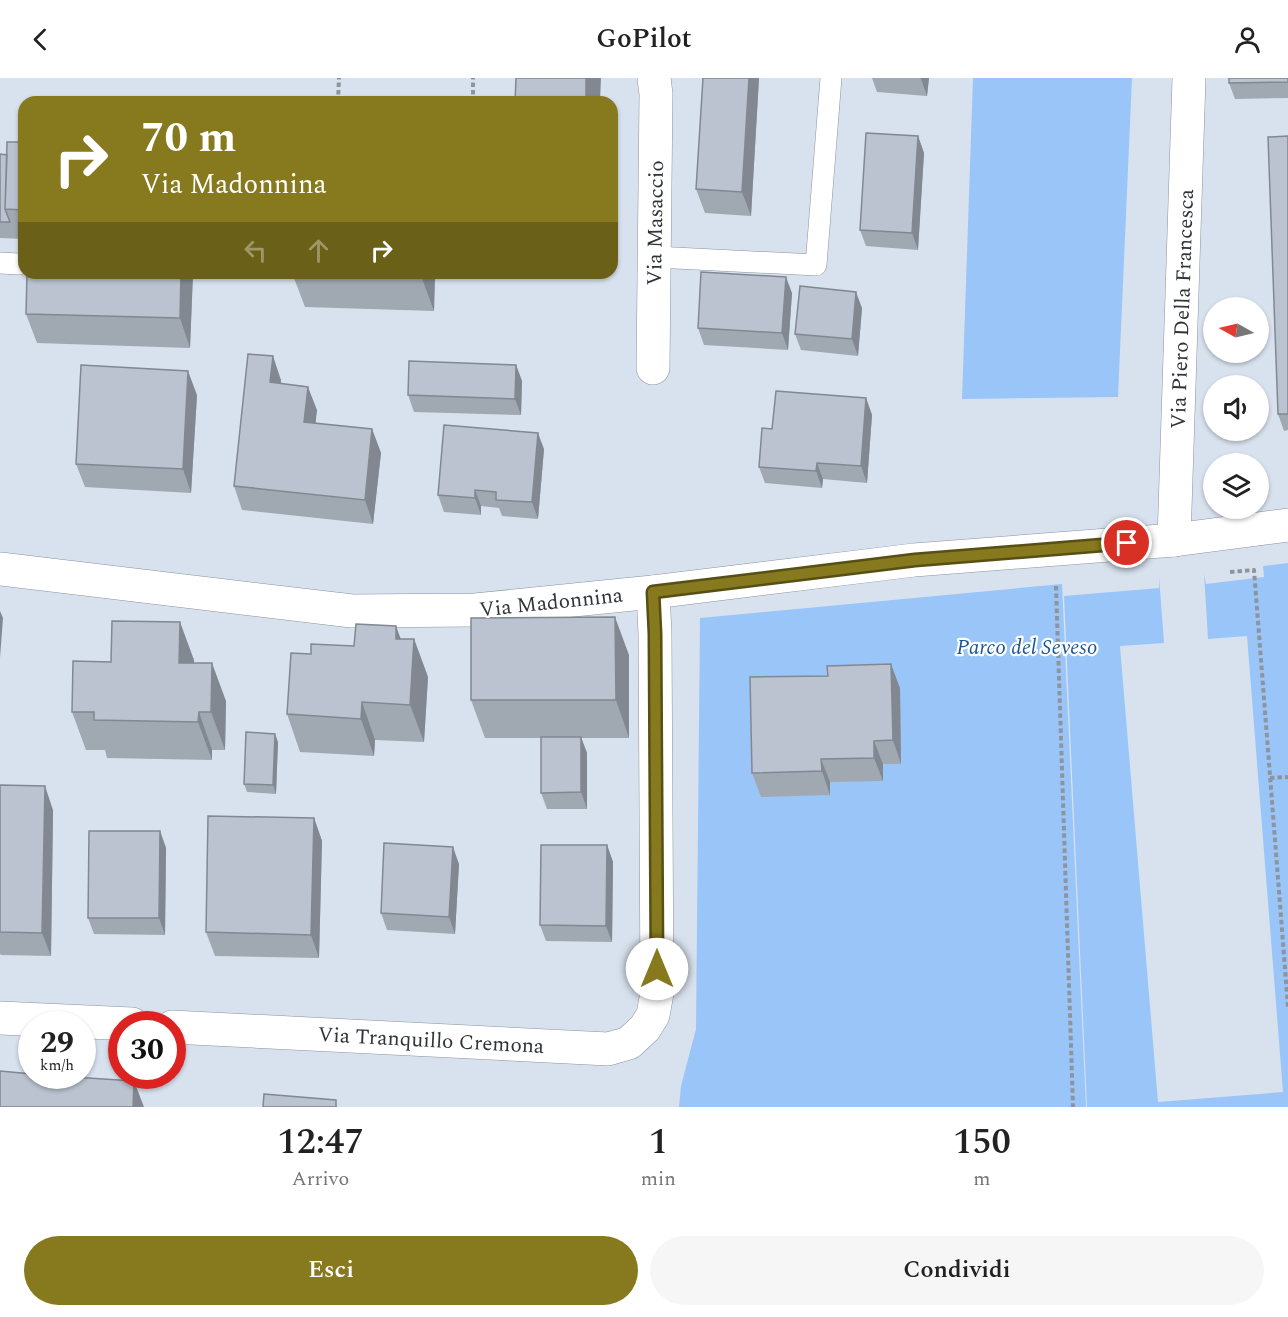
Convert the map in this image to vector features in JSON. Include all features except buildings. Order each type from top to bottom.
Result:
[{"type":"street","name":"Via Masaccio","points":[[653,368],[656,94],[654,78]]},
{"type":"street","name":"Via Piero Della Francesca","points":[[1174,540],[1189,78]]},
{"type":"street","name":"Via Madonnina","points":[[0,569],[352,611],[475,610],[653,592],[915,560],[1174,540],[1288,525]]},
{"type":"street","name":"Via Tranquillo Cremona","points":[[186,1028],[608,1049],[629,1043],[645,1028],[653,1015],[657,993],[653,592]]},
{"type":"street","points":[[0,1018],[108,1023]]},
{"type":"lane","points":[[655,257],[816,265],[831,78]]},
{"type":"path","points":[[338,96],[339,78]]},
{"type":"path","points":[[472,96],[473,78]]},
{"type":"path","points":[[1222,573],[1254,570],[1288,1007]]},
{"type":"path","points":[[1056,579],[1073,1107]]},
{"type":"path","points":[[1270,778],[1288,777]]},
{"type":"green space","points":[[973,78],[1132,78],[1118,397],[962,399]]},
{"type":"green space","points":[[1288,563],[1288,1107],[1087,1107],[1064,596],[1159,588],[1159,576],[1164,643],[1120,646],[1158,1102],[1283,1092],[1247,636],[1208,639],[1204,574],[1206,584],[1264,577],[1263,566]]},
{"type":"green space","name":"Parco del Seveso","points":[[1062,584],[1086,1107],[679,1107],[681,1086],[696,1029],[700,618]]},
{"type":"route","points":[[657,969],[653,592],[915,560],[1127,543]]}]
